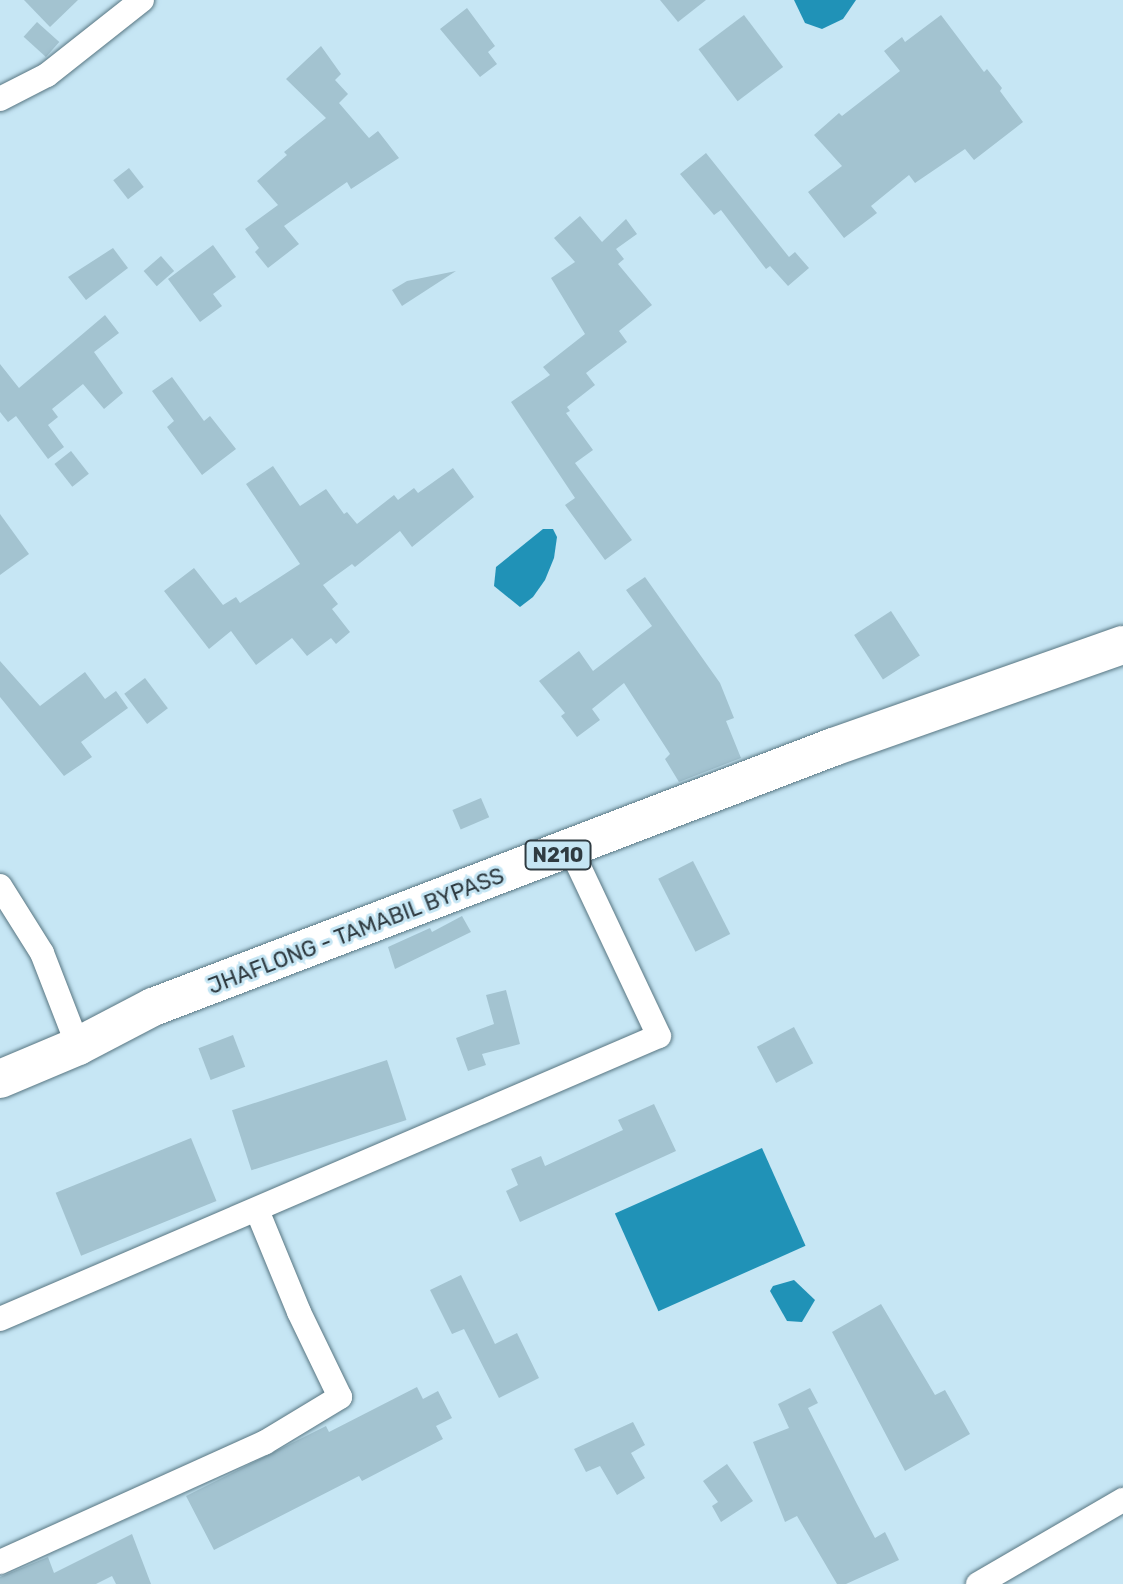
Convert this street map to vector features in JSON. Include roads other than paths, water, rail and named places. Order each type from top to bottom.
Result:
[{"type":"highway","name":"JHAFLONG - TAMABIL BYPASS","points":[[0,1079],[78,1046],[153,1007],[571,850],[833,747],[1123,645]]},
{"type":"street","points":[[0,99],[47,75],[142,0]]},
{"type":"street","points":[[0,1319],[659,1036],[571,850]]},
{"type":"street","points":[[0,886],[42,953],[78,1046]]},
{"type":"street","points":[[0,1562],[264,1443],[340,1397],[299,1312],[257,1210]]},
{"type":"street","points":[[978,1584],[1123,1500]]},
{"type":"water","points":[[794,0],[856,0],[843,19],[822,29],[805,23]]},
{"type":"water","points":[[543,529],[553,529],[557,537],[554,558],[545,580],[533,597],[520,607],[494,586],[496,567]]},
{"type":"water","points":[[762,1148],[806,1246],[658,1311],[615,1213]]},
{"type":"water","points":[[794,1280],[815,1300],[802,1322],[787,1321],[770,1291],[773,1286]]}]
